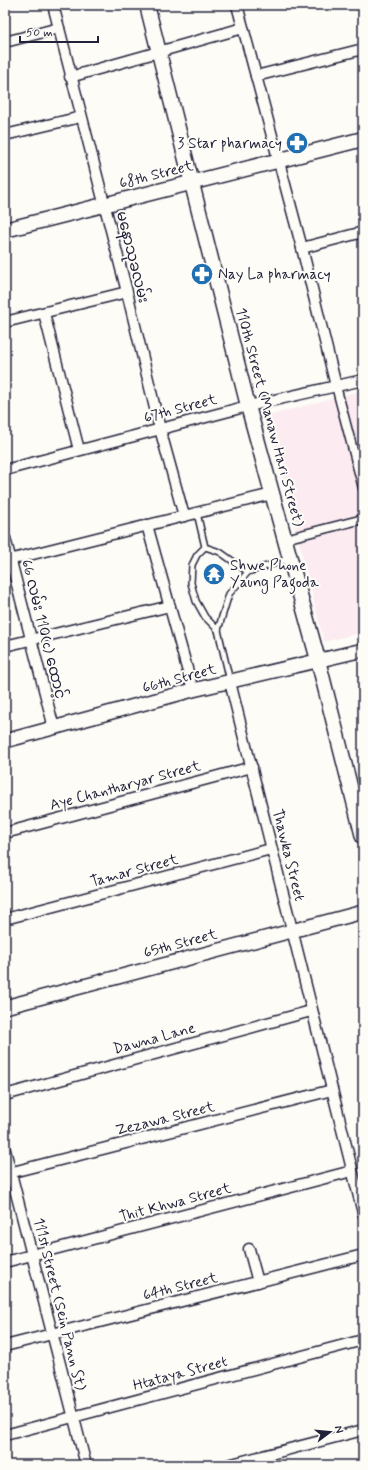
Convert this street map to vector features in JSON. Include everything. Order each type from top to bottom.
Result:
[{"type":"main road","name":"110th Street (Manaw Hari Street)","points":[[147,5],[248,406],[318,660],[363,837]]},
{"type":"main road","name":"68th Street","points":[[5,230],[363,139]]},
{"type":"street","name":"မနောသုခလမ်း","points":[[53,5],[80,117],[127,292],[160,429],[184,516]]},
{"type":"street","points":[[237,5],[302,248],[363,488]]},
{"type":"street","points":[[5,42],[58,28]]},
{"type":"street","points":[[70,77],[243,28]]},
{"type":"street","points":[[256,76],[363,49]]},
{"type":"street","points":[[5,136],[80,117]]},
{"type":"street","points":[[302,248],[363,232]]},
{"type":"street","points":[[5,322],[127,292]]},
{"type":"street","points":[[44,313],[79,450]]},
{"type":"street","name":"67th Street","points":[[5,470],[248,406],[363,380]]},
{"type":"street","points":[[8,560],[272,494]]},
{"type":"street","points":[[285,539],[363,518]]},
{"type":"street","points":[[147,525],[193,690]]},
{"type":"street","name":"66 လမ်း 110(c) ထောင့်","points":[[5,538],[8,560],[54,728]]},
{"type":"street","points":[[5,646],[170,606]]},
{"type":"street","name":"66th Street","points":[[5,741],[193,690],[363,650]]},
{"type":"street","name":"Thawka Street","points":[[230,682],[311,1011],[363,1213]]},
{"type":"street","name":"Aye Chantharyar Street","points":[[5,833],[252,767]]},
{"type":"street","name":"Tamar Street","points":[[5,919],[271,849]]},
{"type":"street","name":"65th Street","points":[[5,1007],[363,912]]},
{"type":"street","name":"Dawna Lane","points":[[5,1095],[311,1011]]},
{"type":"street","name":"Zezawa Street","points":[[8,1173],[332,1090]]},
{"type":"street","name":"111st Street (Sein Pann St)","points":[[5,1150],[8,1173],[53,1334],[86,1465]]},
{"type":"street","name":"Thit Khwa Street","points":[[5,1262],[352,1171]]},
{"type":"street","points":[[249,1249],[258,1282]]},
{"type":"street","name":"64th Street","points":[[5,1346],[363,1255]]},
{"type":"street","name":"Htataya Street","points":[[5,1435],[74,1418],[363,1340]]},
{"type":"street","points":[[228,1465],[363,1430]]},
{"type":"lane","points":[[198,513],[205,547]]},
{"type":"lane","points":[[205,547],[220,552],[236,561],[248,572]]},
{"type":"lane","points":[[205,547],[197,555],[192,565],[192,583],[198,606],[204,617],[218,630],[229,594],[248,572],[290,559]]},
{"type":"lane","name":"Thawka Street","points":[[218,630],[230,682]]},
{"type":"shaded area","points":[[363,390],[363,632],[324,642],[268,416]]},
{"type":"place","name":"3 Star pharmacy","points":[[297,143]]},
{"type":"place","name":"Nay La pharmacy","points":[[202,274]]},
{"type":"place","name":"Shwe Phone Yaung Pagoda","points":[[214,574]]}]
